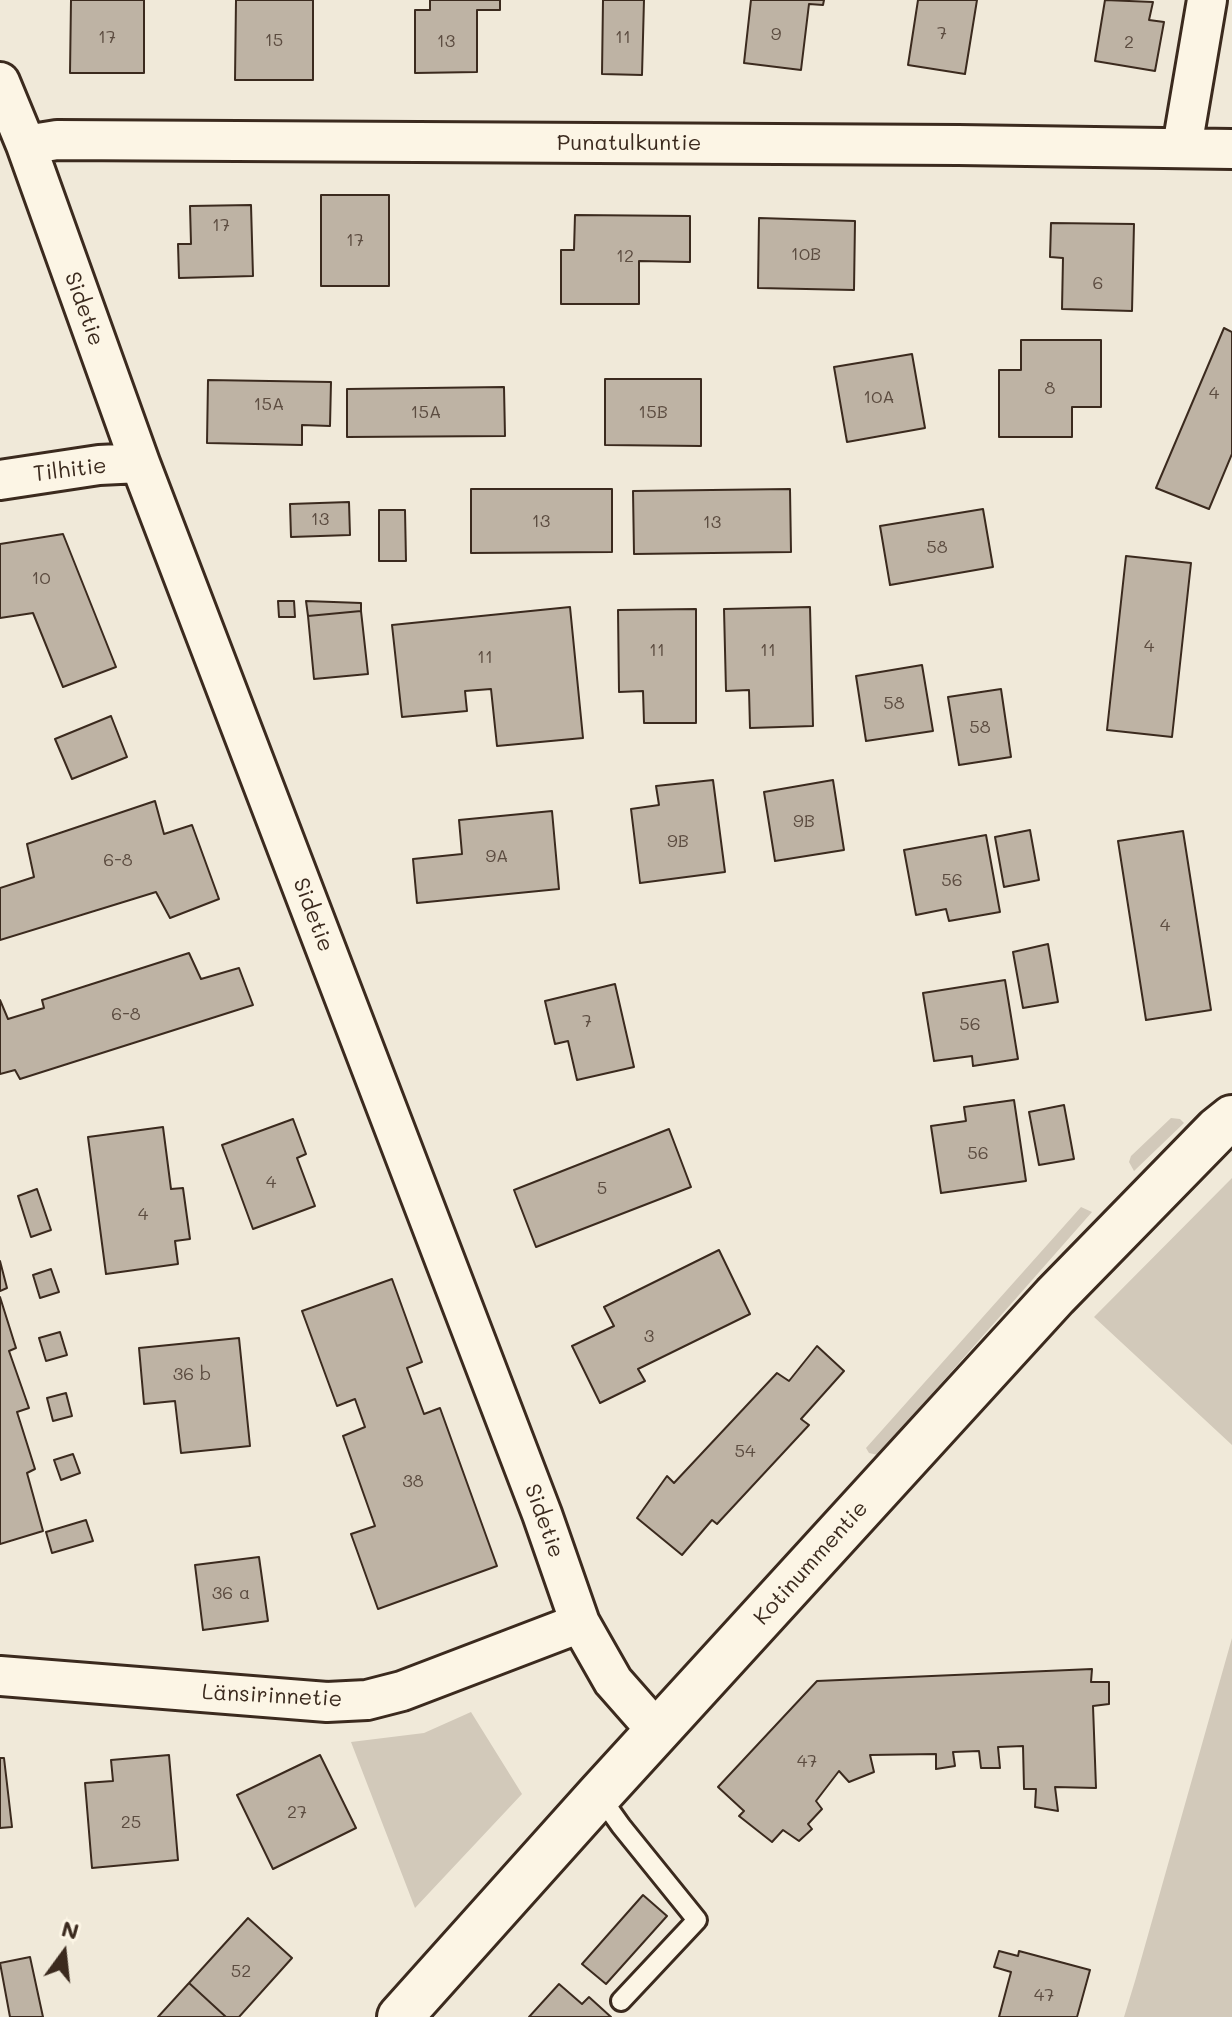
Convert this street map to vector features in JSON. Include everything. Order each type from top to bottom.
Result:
[{"type":"main road","name":"Kotinummentie","points":[[400,2017],[1055,1296],[1232,1118]]},
{"type":"street","points":[[1182,147],[1207,0]]},
{"type":"street","name":"Sidetie","points":[[0,82],[26,145],[140,463],[531,1486],[580,1623],[613,1681],[657,1731]]},
{"type":"street","name":"Punatulkuntie","points":[[26,145],[72,140],[1232,149]]},
{"type":"street","name":"Tilhitie","points":[[0,480],[99,465],[140,463]]},
{"type":"street","name":"Länsirinnetie","points":[[0,1676],[327,1702],[367,1700],[402,1691],[580,1623]]},
{"type":"lane","points":[[599,1795],[697,1920],[621,2001]]},
{"type":"shaded area","points":[[1171,1118],[1184,1123],[1134,1171],[1129,1162],[1131,1156]]},
{"type":"shaded area","points":[[1232,1178],[1232,1445],[1094,1317]]},
{"type":"shaded area","points":[[1081,1207],[1092,1212],[878,1455],[869,1453],[866,1448]]},
{"type":"shaded area","points":[[1232,1638],[1232,2017],[1124,2017],[1135,1981]]},
{"type":"shaded area","points":[[471,1712],[522,1794],[415,1908],[351,1742],[424,1733]]},
{"type":"building","points":[[71,0],[144,0],[144,73],[70,73]]},
{"type":"building","points":[[236,0],[313,0],[313,80],[235,80]]},
{"type":"building","points":[[430,0],[500,0],[500,10],[477,10],[477,72],[415,73],[415,10],[430,10]]},
{"type":"building","points":[[603,0],[644,0],[642,75],[602,74]]},
{"type":"building","points":[[751,0],[824,0],[823,5],[809,4],[801,70],[744,63]]},
{"type":"building","points":[[918,0],[977,0],[965,74],[908,65]]},
{"type":"building","points":[[1105,0],[1153,2],[1149,20],[1164,22],[1155,71],[1095,61]]},
{"type":"building","points":[[321,195],[389,195],[389,286],[321,286]]},
{"type":"building","points":[[251,205],[253,276],[179,278],[178,244],[191,244],[190,206]]},
{"type":"building","points":[[575,215],[690,216],[690,262],[639,261],[639,304],[561,304],[561,250],[574,250]]},
{"type":"building","points":[[759,218],[855,221],[854,290],[758,288]]},
{"type":"building","points":[[1051,223],[1134,224],[1132,311],[1062,309],[1063,258],[1050,257]]},
{"type":"building","points":[[1224,328],[1232,332],[1232,454],[1209,509],[1156,488]]},
{"type":"building","points":[[1021,340],[1101,340],[1101,407],[1072,407],[1072,437],[999,437],[999,370],[1021,370]]},
{"type":"building","points":[[912,354],[925,428],[847,442],[834,367]]},
{"type":"building","points":[[605,379],[701,379],[701,446],[605,445]]},
{"type":"building","points":[[208,380],[331,382],[330,426],[302,425],[302,445],[207,443]]},
{"type":"building","points":[[504,387],[505,436],[347,437],[347,389]]},
{"type":"building","points":[[471,489],[612,489],[612,552],[471,553]]},
{"type":"building","points":[[790,489],[791,552],[634,554],[633,491]]},
{"type":"building","points":[[349,502],[350,535],[291,537],[290,504]]},
{"type":"building","points":[[983,509],[993,567],[890,585],[880,526]]},
{"type":"building","points":[[379,510],[405,510],[406,561],[379,561]]},
{"type":"building","points":[[63,534],[116,667],[63,687],[33,613],[0,618],[0,544]]},
{"type":"building","points":[[1126,556],[1191,563],[1172,737],[1107,730]]},
{"type":"building","points":[[278,601],[294,601],[295,617],[279,617]]},
{"type":"building","points":[[306,601],[361,603],[361,611],[308,616]]},
{"type":"building","points":[[570,607],[583,738],[497,746],[491,689],[465,691],[467,711],[402,717],[392,625]]},
{"type":"building","points":[[810,607],[813,726],[750,728],[749,690],[726,691],[724,609]]},
{"type":"building","points":[[696,609],[696,723],[644,723],[643,691],[619,692],[618,610]]},
{"type":"building","points":[[361,611],[368,674],[314,679],[308,616]]},
{"type":"building","points":[[922,665],[933,731],[866,741],[856,676]]},
{"type":"building","points":[[1001,689],[1011,757],[959,765],[948,697]]},
{"type":"building","points":[[111,716],[127,757],[72,779],[55,739]]},
{"type":"building","points":[[713,780],[725,872],[640,883],[631,809],[659,805],[656,786]]},
{"type":"building","points":[[833,780],[844,850],[775,861],[764,792]]},
{"type":"building","points":[[155,801],[164,834],[192,825],[219,899],[170,918],[156,892],[0,940],[0,888],[34,877],[27,844]]},
{"type":"building","points":[[552,811],[559,889],[417,903],[413,859],[462,854],[459,820]]},
{"type":"building","points":[[1030,830],[1039,880],[1004,887],[995,837]]},
{"type":"building","points":[[1183,831],[1211,1010],[1146,1020],[1118,841]]},
{"type":"building","points":[[986,835],[1000,912],[949,921],[946,909],[916,915],[904,850]]},
{"type":"building","points":[[1048,944],[1058,1002],[1023,1008],[1013,952]]},
{"type":"building","points":[[189,953],[201,979],[239,968],[253,1005],[20,1079],[15,1070],[0,1074],[0,1000],[8,1019],[44,1008],[42,1000]]},
{"type":"building","points":[[1005,980],[1018,1059],[973,1066],[972,1056],[934,1061],[923,993]]},
{"type":"building","points":[[615,984],[634,1067],[577,1080],[568,1041],[555,1044],[545,1001]]},
{"type":"building","points":[[1014,1100],[1026,1181],[941,1193],[931,1126],[966,1121],[964,1107]]},
{"type":"building","points":[[1064,1105],[1074,1159],[1039,1165],[1029,1112]]},
{"type":"building","points":[[293,1119],[306,1154],[297,1158],[315,1206],[253,1229],[222,1145]]},
{"type":"building","points":[[163,1127],[171,1189],[183,1188],[190,1239],[175,1241],[178,1264],[106,1274],[88,1137]]},
{"type":"building","points":[[669,1129],[691,1187],[536,1247],[514,1190]]},
{"type":"building","points":[[37,1189],[51,1230],[31,1237],[18,1196]]},
{"type":"building","points":[[719,1250],[750,1314],[638,1369],[645,1381],[600,1403],[572,1346],[614,1326],[604,1307]]},
{"type":"building","points":[[0,1261],[7,1288],[0,1291]]},
{"type":"building","points":[[51,1269],[59,1292],[40,1298],[33,1275]]},
{"type":"building","points":[[392,1279],[422,1362],[407,1368],[424,1414],[440,1408],[497,1566],[378,1609],[351,1534],[375,1526],[343,1436],[365,1427],[355,1399],[337,1406],[302,1311]]},
{"type":"building","points":[[0,1297],[16,1348],[9,1351],[29,1408],[17,1412],[35,1469],[27,1473],[43,1531],[0,1544]]},
{"type":"building","points":[[60,1332],[67,1355],[46,1361],[39,1338]]},
{"type":"building","points":[[239,1338],[250,1446],[181,1453],[175,1401],[144,1404],[139,1348]]},
{"type":"building","points":[[817,1346],[844,1371],[801,1419],[809,1425],[717,1524],[712,1520],[682,1555],[637,1518],[667,1476],[674,1483],[777,1373],[789,1381]]},
{"type":"building","points":[[66,1393],[72,1416],[53,1421],[47,1398]]},
{"type":"building","points":[[73,1454],[80,1473],[61,1480],[54,1460]]},
{"type":"building","points":[[86,1520],[93,1541],[52,1553],[46,1532]]},
{"type":"building","points":[[259,1557],[268,1621],[203,1630],[195,1565]]},
{"type":"building","points":[[1092,1669],[1091,1682],[1109,1682],[1109,1704],[1093,1706],[1096,1788],[1055,1787],[1058,1811],[1035,1807],[1036,1789],[1024,1789],[1023,1746],[998,1747],[1000,1768],[981,1768],[979,1751],[953,1752],[955,1766],[936,1769],[936,1754],[870,1755],[874,1772],[849,1782],[839,1771],[816,1801],[822,1809],[808,1824],[812,1829],[799,1841],[783,1830],[772,1842],[739,1816],[744,1811],[718,1787],[817,1681]]},
{"type":"building","points":[[169,1755],[178,1860],[92,1868],[85,1783],[113,1781],[111,1760]]},
{"type":"building","points":[[320,1755],[356,1828],[273,1869],[237,1795]]},
{"type":"building","points":[[0,1758],[4,1758],[12,1827],[0,1828]]},
{"type":"building","points":[[643,1895],[667,1916],[606,1984],[582,1964]]},
{"type":"building","points":[[248,1918],[292,1958],[239,2017],[226,2017],[189,1983]]},
{"type":"building","points":[[999,1951],[1018,1956],[1019,1951],[1090,1970],[1077,2017],[999,2017],[1011,1972],[994,1967]]},
{"type":"building","points":[[30,1957],[43,2017],[10,2017],[0,1963]]},
{"type":"building","points":[[189,1983],[226,2017],[158,2017]]},
{"type":"building","points":[[559,1984],[582,2004],[589,1997],[611,2017],[529,2017]]}]
